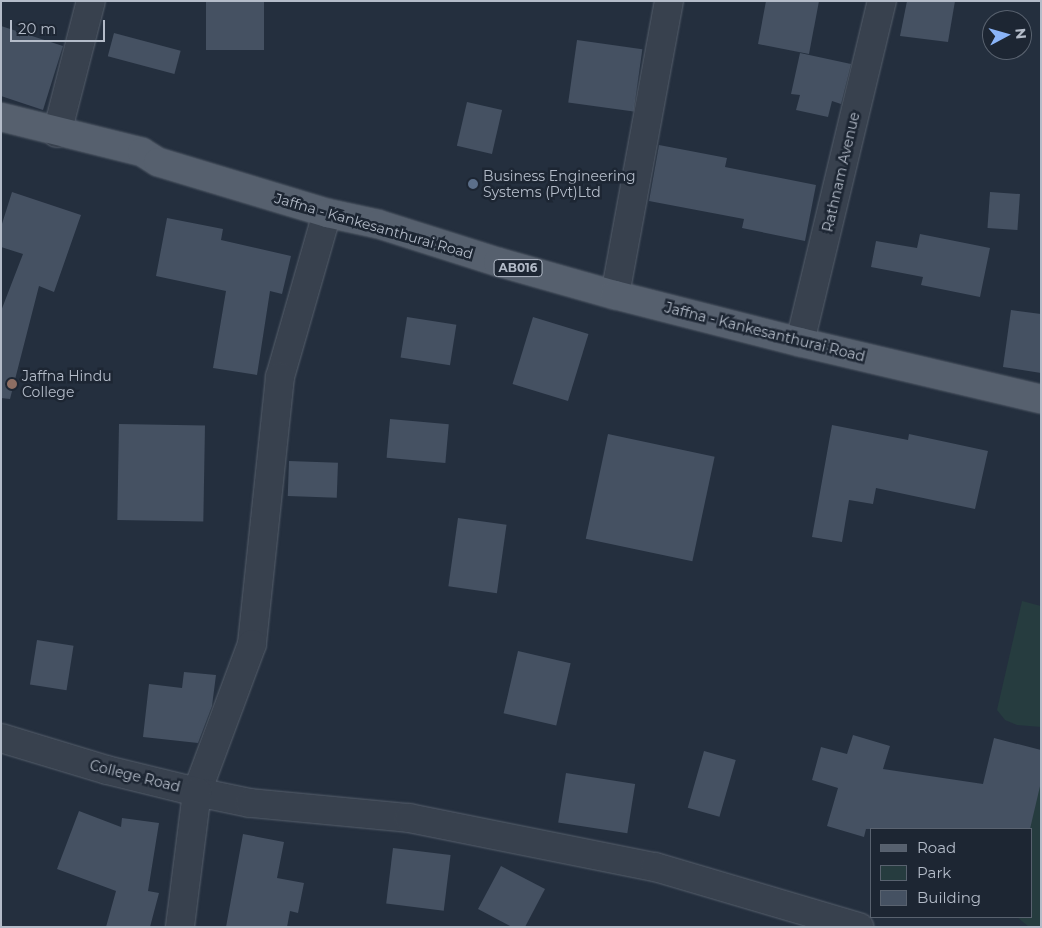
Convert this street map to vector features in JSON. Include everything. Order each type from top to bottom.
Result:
[{"type":"main road","name":"Jaffna - Kankesanthurai Road","points":[[1,117],[58,133],[142,152],[158,162],[327,213],[378,224],[498,262],[615,295],[800,342],[1041,399]]},
{"type":"street","points":[[58,133],[91,1]]},
{"type":"street","points":[[615,295],[669,1]]},
{"type":"street","name":"Rathnam Avenue","points":[[800,342],[882,1]]},
{"type":"street","points":[[327,213],[280,377],[252,644],[197,792],[250,804],[409,818],[655,867],[859,927]]},
{"type":"street","name":"College Road","points":[[1,738],[107,770],[197,792],[180,927]]},
{"type":"green space","points":[[1022,601],[1041,606],[1041,727],[1017,725],[1005,720],[997,710]]},
{"type":"green space","points":[[1041,761],[1041,927],[1029,927],[1018,918],[1032,918],[1032,828],[1027,828]]},
{"type":"building","points":[[206,1],[264,1],[264,50],[206,50]]},
{"type":"building","points":[[766,1],[819,1],[809,54],[758,44]]},
{"type":"building","points":[[907,1],[955,1],[948,42],[900,36]]},
{"type":"building","points":[[1,26],[63,46],[43,110],[1,96]]},
{"type":"building","points":[[114,33],[181,51],[174,74],[108,56]]},
{"type":"building","points":[[577,40],[642,49],[634,112],[568,102]]},
{"type":"building","points":[[800,53],[851,64],[841,104],[832,101],[828,117],[796,110],[800,95],[791,94]]},
{"type":"building","points":[[467,102],[502,110],[492,154],[457,146]]},
{"type":"building","points":[[659,145],[727,158],[725,167],[816,185],[805,241],[742,228],[744,219],[649,201]]},
{"type":"building","points":[[12,192],[81,215],[54,292],[39,286],[10,399],[1,398],[1,311],[23,254],[1,247],[1,227]]},
{"type":"building","points":[[990,192],[1020,194],[1017,230],[987,228]]},
{"type":"building","points":[[167,218],[223,229],[221,240],[291,256],[282,294],[270,291],[257,375],[213,368],[226,291],[156,276]]},
{"type":"building","points":[[920,234],[990,248],[980,297],[921,285],[923,277],[871,267],[876,241],[917,248]]},
{"type":"building","points":[[1011,310],[1041,314],[1041,373],[1003,367]]},
{"type":"building","points":[[407,317],[456,325],[450,365],[401,357]]},
{"type":"building","points":[[533,317],[588,334],[568,401],[513,384]]},
{"type":"building","points":[[390,419],[449,424],[445,463],[387,458]]},
{"type":"building","points":[[119,424],[205,426],[203,521],[117,520]]},
{"type":"building","points":[[832,425],[908,440],[909,434],[988,451],[975,509],[876,488],[873,504],[849,500],[842,542],[812,537]]},
{"type":"building","points":[[608,434],[715,457],[692,561],[586,539]]},
{"type":"building","points":[[289,461],[338,463],[337,498],[288,496]]},
{"type":"building","points":[[458,518],[507,525],[497,593],[448,586]]},
{"type":"building","points":[[37,640],[74,646],[67,690],[30,684]]},
{"type":"building","points":[[518,651],[571,663],[556,726],[504,713]]},
{"type":"building","points":[[184,672],[216,675],[212,706],[198,743],[143,737],[149,684],[182,688]]},
{"type":"building","points":[[853,735],[890,746],[883,769],[983,784],[994,738],[1041,750],[1041,782],[1030,828],[870,828],[866,829],[864,837],[827,826],[838,788],[812,780],[821,747],[847,754]]},
{"type":"building","points":[[704,751],[736,760],[719,817],[688,808]]},
{"type":"building","points":[[566,773],[635,784],[627,833],[558,822]]},
{"type":"building","points":[[79,811],[121,827],[122,818],[159,823],[148,891],[159,893],[150,927],[106,927],[116,891],[57,869]]},
{"type":"building","points":[[243,834],[284,842],[277,878],[304,883],[298,913],[290,911],[287,927],[226,927]]},
{"type":"building","points":[[393,848],[451,855],[444,911],[386,904]]},
{"type":"building","points":[[501,866],[545,889],[525,927],[512,927],[478,909]]},
{"type":"place","name":"Business Engineering Systems (Pvt)Ltd","points":[[473,184]]},
{"type":"place","name":"Jaffna Hindu College","points":[[12,384]]}]
